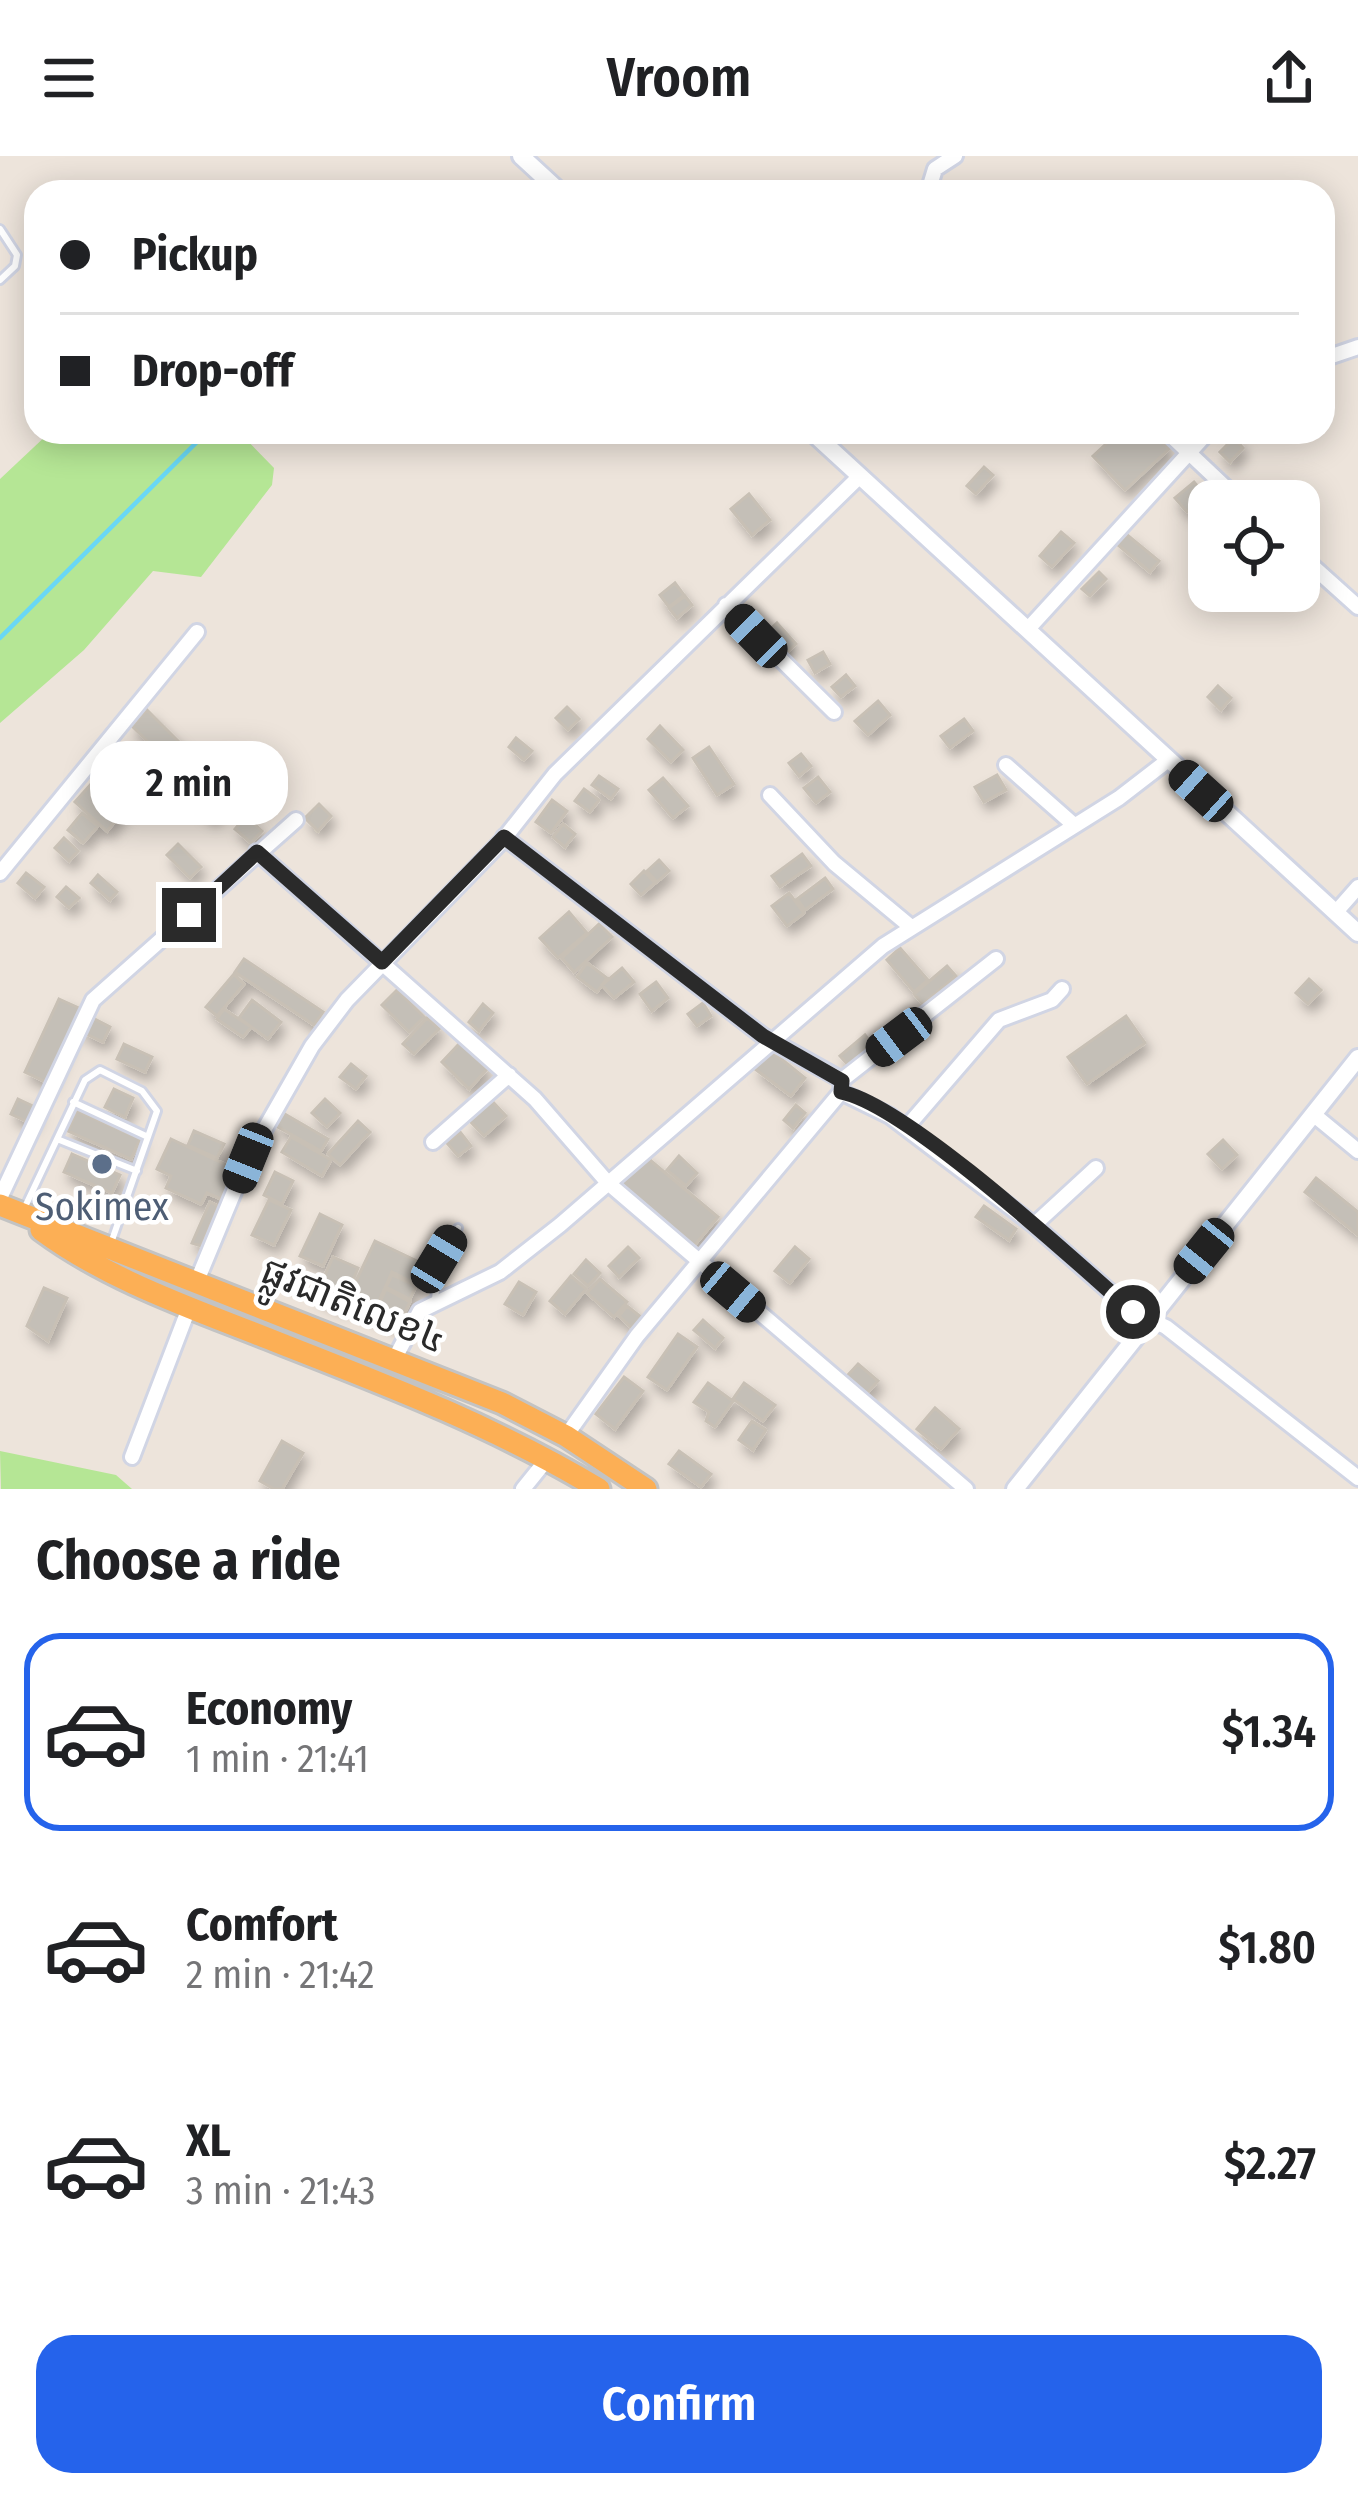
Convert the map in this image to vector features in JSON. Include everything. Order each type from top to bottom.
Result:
[{"type":"highway","name":"ផ្លូវជាតិលេខ៤","points":[[7,1206],[395,1358],[566,1436],[646,1489]]},
{"type":"highway","name":"ផ្លូវជាតិលេខ៤","points":[[7,1206],[88,1259],[189,1308],[489,1427],[599,1489]]},
{"type":"street","points":[[521,156],[547,180]]},
{"type":"street","points":[[932,180],[935,169],[955,156]]},
{"type":"street","points":[[825,444],[1358,933]]},
{"type":"street","points":[[1178,444],[1217,480]]},
{"type":"street","points":[[1028,629],[1197,444]]},
{"type":"street","points":[[197,1281],[248,1158],[312,1046],[382,962],[504,837],[554,774],[860,476]]},
{"type":"street","points":[[1320,573],[1358,607]]},
{"type":"street","points":[[725,605],[834,712]]},
{"type":"street","points":[[0,873],[197,632]]},
{"type":"street","points":[[395,1358],[420,1312],[435,1300],[500,1272],[771,1039],[911,927],[1167,761]]},
{"type":"street","points":[[1006,765],[1074,825]]},
{"type":"street","points":[[770,795],[834,863],[911,927]]},
{"type":"street","points":[[7,1206],[93,1000],[296,820]]},
{"type":"street","points":[[504,837],[771,1039],[906,1128],[1034,1225],[1133,1312],[1166,1327],[1358,1478]]},
{"type":"street","points":[[257,852],[509,1076],[608,1183],[966,1489]]},
{"type":"street","points":[[1336,912],[1358,887]]},
{"type":"street","points":[[566,1436],[638,1336],[841,1086],[996,959]]},
{"type":"street","points":[[906,1128],[999,1020],[1052,1000],[1062,988]]},
{"type":"street","points":[[1015,1489],[1358,1058]]},
{"type":"street","points":[[434,1142],[509,1076]]},
{"type":"street","points":[[1312,1114],[1358,1151]]},
{"type":"street","points":[[1034,1225],[1096,1168]]},
{"type":"street","points":[[132,1456],[189,1308]]},
{"type":"street","points":[[523,1489],[548,1458]]},
{"type":"lane","points":[[0,229],[16,255],[15,266],[0,280]]},
{"type":"lane","points":[[7,1206],[56,1138],[85,1080],[100,1070],[151,1099],[157,1111],[110,1246]]},
{"type":"lane","points":[[73,1102],[148,1137]]},
{"type":"lane","points":[[56,1138],[137,1171]]},
{"type":"lane","points":[[435,1300],[439,1259],[458,1228]]},
{"type":"green space","points":[[37,444],[251,444],[274,468],[272,485],[201,577],[153,571],[84,650],[0,723],[0,479]]},
{"type":"green space","points":[[0,1451],[116,1475],[132,1489],[1,1489]]},
{"type":"building","points":[[1106,444],[1164,444],[1169,449],[1125,490],[1093,456]]},
{"type":"building","points":[[1228,444],[1243,448],[1230,462],[1220,452]]},
{"type":"building","points":[[984,467],[993,475],[976,494],[967,486]]},
{"type":"building","points":[[1188,487],[1188,511],[1187,512],[1175,498]]},
{"type":"building","points":[[749,494],[770,520],[752,535],[731,509]]},
{"type":"building","points":[[1061,532],[1074,543],[1052,567],[1040,556]]},
{"type":"building","points":[[1126,534],[1159,561],[1150,572],[1117,544]]},
{"type":"building","points":[[1099,572],[1106,579],[1090,596],[1082,589]]},
{"type":"building","points":[[675,583],[684,595],[669,607],[660,595]]},
{"type":"building","points":[[685,596],[692,605],[677,618],[669,608]]},
{"type":"building","points":[[777,623],[796,644],[784,655],[765,634]]},
{"type":"building","points":[[823,652],[830,664],[815,673],[808,660]]},
{"type":"building","points":[[846,675],[855,686],[841,697],[832,687]]},
{"type":"building","points":[[1218,686],[1231,698],[1221,710],[1208,697]]},
{"type":"building","points":[[878,701],[890,715],[868,735],[855,721]]},
{"type":"building","points":[[567,707],[579,719],[568,730],[556,718]]},
{"type":"building","points":[[147,710],[187,750],[171,765],[132,726]]},
{"type":"building","points":[[964,719],[973,731],[950,748],[941,736]]},
{"type":"building","points":[[660,726],[683,750],[671,762],[648,739]]},
{"type":"building","points":[[516,738],[532,751],[524,760],[509,747]]},
{"type":"building","points":[[225,743],[237,755],[211,780],[199,767]]},
{"type":"building","points":[[709,747],[734,784],[717,795],[693,758]]},
{"type":"building","points":[[801,754],[811,766],[799,776],[789,763]]},
{"type":"building","points":[[997,775],[1006,790],[984,802],[975,787]]},
{"type":"building","points":[[599,776],[618,789],[611,799],[592,785]]},
{"type":"building","points":[[818,777],[830,792],[816,803],[804,788]]},
{"type":"building","points":[[663,778],[688,806],[673,818],[649,790]]},
{"type":"building","points":[[111,783],[126,795],[117,805],[103,793]]},
{"type":"building","points":[[91,784],[123,812],[107,831],[75,802]]},
{"type":"building","points":[[584,789],[599,800],[590,812],[575,801]]},
{"type":"building","points":[[209,796],[221,806],[212,818],[200,808]]},
{"type":"building","points":[[552,800],[567,811],[551,833],[536,822]]},
{"type":"building","points":[[319,804],[331,816],[318,831],[305,818]]},
{"type":"building","points":[[82,813],[98,826],[83,843],[68,830]]},
{"type":"building","points":[[246,816],[262,831],[251,843],[235,829]]},
{"type":"building","points":[[563,824],[575,834],[565,847],[553,837]]},
{"type":"building","points":[[64,838],[78,851],[69,861],[55,848]]},
{"type":"building","points":[[178,844],[201,867],[190,878],[167,855]]},
{"type":"building","points":[[802,854],[811,866],[780,887],[772,876]]},
{"type":"building","points":[[659,860],[669,871],[657,882],[647,871]]},
{"type":"building","points":[[644,871],[655,883],[641,895],[631,884]]},
{"type":"building","points":[[26,873],[44,887],[35,898],[18,883]]},
{"type":"building","points":[[98,875],[117,892],[110,900],[91,883]]},
{"type":"building","points":[[825,878],[833,889],[805,910],[797,899]]},
{"type":"building","points":[[66,887],[79,898],[69,908],[57,897]]},
{"type":"building","points":[[789,893],[804,913],[787,926],[772,906]]},
{"type":"building","points":[[569,912],[587,933],[558,958],[540,938]]},
{"type":"building","points":[[599,924],[612,937],[574,972],[562,958]]},
{"type":"building","points":[[900,948],[928,980],[914,992],[887,960]]},
{"type":"building","points":[[244,959],[323,1012],[314,1025],[235,972]]},
{"type":"building","points":[[587,963],[607,978],[597,992],[577,977]]},
{"type":"building","points":[[947,966],[956,976],[923,1004],[914,994]]},
{"type":"building","points":[[622,968],[634,982],[614,998],[602,985]]},
{"type":"building","points":[[234,974],[244,984],[217,1016],[206,1007]]},
{"type":"building","points":[[1309,979],[1321,990],[1308,1004],[1296,993]]},
{"type":"building","points":[[656,982],[668,998],[652,1011],[640,994]]},
{"type":"building","points":[[397,990],[424,1017],[409,1032],[382,1005]]},
{"type":"building","points":[[59,999],[81,1009],[48,1083],[25,1072]]},
{"type":"building","points":[[252,1000],[281,1022],[268,1039],[239,1018]]},
{"type":"building","points":[[703,1003],[711,1016],[697,1026],[688,1014]]},
{"type":"building","points":[[483,1004],[493,1013],[479,1031],[469,1022]]},
{"type":"building","points":[[224,1009],[251,1027],[243,1037],[217,1019]]},
{"type":"building","points":[[89,1016],[110,1027],[103,1042],[82,1032]]},
{"type":"building","points":[[1126,1016],[1145,1043],[1087,1084],[1068,1057]]},
{"type":"building","points":[[427,1018],[439,1029],[414,1054],[403,1044]]},
{"type":"building","points":[[865,1035],[872,1044],[848,1065],[840,1056]]},
{"type":"building","points":[[460,1043],[487,1069],[469,1089],[442,1062]]},
{"type":"building","points":[[124,1044],[152,1057],[145,1072],[117,1059]]},
{"type":"building","points":[[770,1050],[805,1078],[791,1096],[755,1069]]},
{"type":"building","points":[[351,1064],[366,1076],[356,1089],[340,1077]]},
{"type":"building","points":[[114,1089],[133,1098],[125,1117],[105,1107]]},
{"type":"building","points":[[18,1099],[37,1108],[30,1123],[11,1114]]},
{"type":"building","points":[[325,1099],[340,1113],[327,1127],[312,1113]]},
{"type":"building","points":[[492,1101],[506,1116],[484,1136],[470,1121]]},
{"type":"building","points":[[796,1105],[805,1113],[793,1128],[784,1120]]},
{"type":"building","points":[[77,1111],[140,1139],[131,1159],[68,1131]]},
{"type":"building","points":[[283,1113],[328,1139],[321,1151],[276,1126]]},
{"type":"building","points":[[358,1121],[370,1132],[340,1165],[328,1154]]},
{"type":"building","points":[[194,1131],[224,1144],[217,1158],[188,1145]]},
{"type":"building","points":[[460,1132],[471,1146],[458,1156],[447,1143]]},
{"type":"building","points":[[291,1137],[331,1160],[322,1176],[282,1152]]},
{"type":"building","points":[[171,1139],[235,1169],[221,1199],[207,1193],[201,1204],[166,1188],[171,1176],[157,1169]]},
{"type":"building","points":[[1223,1140],[1237,1155],[1222,1169],[1208,1154]]},
{"type":"building","points":[[72,1154],[120,1175],[112,1193],[64,1172]]},
{"type":"building","points":[[644,1155],[718,1217],[693,1247],[619,1184]]},
{"type":"building","points":[[679,1156],[697,1173],[686,1186],[667,1170]]},
{"type":"building","points":[[275,1172],[293,1181],[282,1204],[264,1195]]},
{"type":"building","points":[[1316,1178],[1358,1212],[1358,1235],[1305,1192]]},
{"type":"building","points":[[269,1200],[291,1210],[274,1245],[252,1235]]},
{"type":"building","points":[[210,1202],[218,1206],[201,1246],[192,1243]]},
{"type":"building","points":[[984,1206],[1016,1229],[1009,1240],[976,1217]]},
{"type":"building","points":[[320,1214],[342,1225],[323,1266],[300,1256]]},
{"type":"building","points":[[375,1241],[421,1263],[412,1282],[392,1272],[373,1314],[346,1302]]},
{"type":"building","points":[[628,1247],[639,1258],[619,1277],[609,1266]]},
{"type":"building","points":[[795,1247],[809,1259],[790,1283],[775,1271]]},
{"type":"building","points":[[333,1257],[358,1268],[342,1306],[316,1295]]},
{"type":"building","points":[[586,1260],[600,1273],[588,1286],[574,1274]]},
{"type":"building","points":[[392,1275],[416,1286],[410,1299],[386,1287]]},
{"type":"building","points":[[571,1276],[586,1289],[565,1314],[550,1301]]},
{"type":"building","points":[[600,1279],[627,1302],[614,1317],[587,1293]]},
{"type":"building","points":[[519,1282],[536,1292],[523,1315],[505,1304]]},
{"type":"building","points":[[44,1288],[67,1298],[48,1341],[27,1326]]},
{"type":"building","points":[[386,1289],[410,1302],[398,1326],[374,1314]]},
{"type":"building","points":[[627,1306],[641,1317],[632,1328],[619,1316]]},
{"type":"building","points":[[703,1320],[723,1338],[715,1348],[694,1330]]},
{"type":"building","points":[[678,1334],[697,1347],[667,1390],[648,1377]]},
{"type":"building","points":[[858,1364],[878,1381],[866,1394],[846,1377]]},
{"type":"building","points":[[624,1377],[643,1391],[615,1429],[596,1414]]},
{"type":"building","points":[[708,1383],[733,1401],[715,1427],[706,1421],[709,1412],[694,1402]]},
{"type":"building","points":[[744,1383],[775,1405],[763,1421],[733,1399]]},
{"type":"building","points":[[935,1408],[959,1429],[941,1449],[917,1429]]},
{"type":"building","points":[[752,1421],[766,1430],[753,1450],[739,1440]]},
{"type":"building","points":[[282,1441],[303,1453],[282,1489],[274,1489],[260,1481]]},
{"type":"building","points":[[679,1451],[711,1474],[701,1487],[669,1464]]},
{"type":"waterway","points":[[0,638],[195,444]]},
{"type":"place","name":"Sokimex","points":[[102,1164]]},
{"type":"route","points":[[189,915],[257,852],[382,962],[504,837],[763,1036],[842,1081],[841,1092],[874,1106],[983,1185],[1133,1312]]}]
